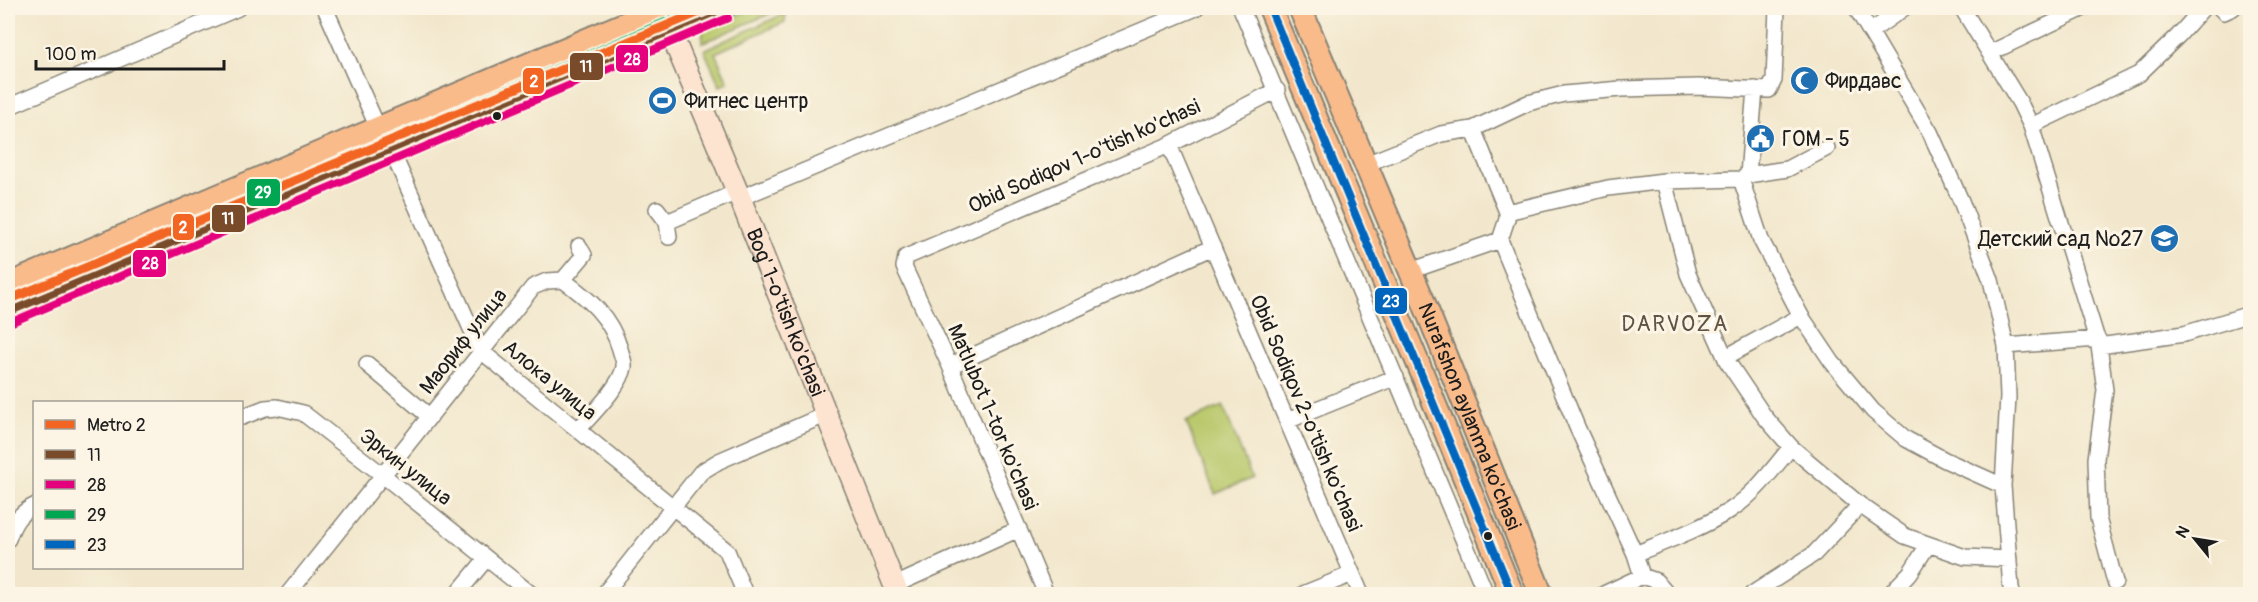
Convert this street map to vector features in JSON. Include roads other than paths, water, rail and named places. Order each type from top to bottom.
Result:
[{"type":"main road","points":[[8,285],[662,8]]},
{"type":"main road","points":[[8,312],[724,8]]},
{"type":"main road","name":"Nurafshon aylanma ko'chasi","points":[[1270,8],[1512,594]]},
{"type":"main road","name":"Nurafshon aylanma ko'chasi","points":[[1300,8],[1424,303],[1541,594]]},
{"type":"main road","points":[[1305,91],[1307,83],[1314,77],[1331,80]]},
{"type":"main road","points":[[1397,314],[1414,317],[1420,312],[1424,303]]},
{"type":"street","points":[[8,107],[238,8]]},
{"type":"street","name":"Алока улица","points":[[325,8],[481,351],[727,551],[745,594]]},
{"type":"street","points":[[634,19],[670,30],[684,8]]},
{"type":"street","points":[[657,209],[668,230],[739,195],[1196,8]]},
{"type":"street","points":[[1241,8],[1486,594]]},
{"type":"street","points":[[1366,164],[1441,134],[1473,129],[1528,103],[1564,94],[1622,88],[1698,87],[1765,91],[1772,88],[1777,8]]},
{"type":"street","points":[[1856,8],[1930,132],[1962,201],[1991,280],[2006,346],[2008,398],[2003,486],[2013,594]]},
{"type":"street","points":[[1870,32],[1904,8]]},
{"type":"street","points":[[1962,8],[2031,126],[2099,343],[2105,390],[2096,459],[2098,518],[2115,582]]},
{"type":"street","points":[[1990,53],[2084,8]]},
{"type":"street","points":[[2031,126],[2139,75],[2203,8]]},
{"type":"street","points":[[2220,8],[2224,12],[2234,8]]},
{"type":"street","name":"Bog' 1-o'tish ko'chasi","points":[[670,30],[739,195],[897,590]]},
{"type":"street","points":[[1755,89],[1744,177],[1761,240],[1801,316],[1832,362],[1873,411],[1906,439],[1945,460],[2003,486]]},
{"type":"street","name":"Obid Sodiqov 1-o'tish ko'chasi","points":[[906,257],[1169,145],[1277,90]]},
{"type":"street","points":[[1473,129],[1507,212],[1508,219],[1500,240],[1577,427],[1635,554],[1642,576]]},
{"type":"street","name":"Obid Sodiqov 2-o'tish ko'chasi","points":[[1169,145],[1361,594]]},
{"type":"street","points":[[1507,212],[1608,189],[1664,182],[1744,177],[1787,169],[1827,148]]},
{"type":"street","points":[[1664,182],[1688,274],[1726,357],[1758,408],[1791,447],[1860,505],[1905,536],[1965,557],[2009,559]]},
{"type":"street","points":[[1410,271],[1500,240]]},
{"type":"street","points":[[578,430],[617,383],[624,366],[619,346],[603,313],[589,298],[562,279],[584,255],[579,246]]},
{"type":"street","points":[[950,366],[1213,247]]},
{"type":"street","name":"Matlubot 1-tor ko'chasi","points":[[906,257],[904,267],[950,366],[1046,594]]},
{"type":"street","name":"Маориф улица","points":[[288,594],[533,287],[547,281],[562,279]]},
{"type":"street","points":[[2006,346],[2099,343],[2184,334],[2250,314]]},
{"type":"street","points":[[1726,357],[1801,316]]},
{"type":"street","points":[[367,364],[430,417]]},
{"type":"street","points":[[1287,421],[1396,377]]},
{"type":"street","name":"Эркин улица","points":[[243,417],[265,408],[278,407],[303,413],[531,594]]},
{"type":"street","points":[[604,594],[695,477],[706,468],[827,414]]},
{"type":"street","points":[[1635,554],[1690,531],[1731,510],[1761,483],[1791,447]]},
{"type":"street","points":[[1752,594],[1814,554],[1860,505]]},
{"type":"street","points":[[8,539],[14,522],[33,507]]},
{"type":"street","points":[[897,590],[1019,529]]},
{"type":"street","points":[[1890,594],[1910,573],[1928,545]]},
{"type":"street","points":[[457,594],[486,559]]},
{"type":"street","points":[[1303,594],[1352,574]]},
{"type":"street","points":[[1604,594],[1642,576],[1656,581],[1667,594]]},
{"type":"metro line","name":"2","points":[[8,300],[709,8]]},
{"type":"place","name":"Фирдавс","points":[[1804,81]]},
{"type":"place","name":"Фитнес центр","points":[[663,101]]},
{"type":"place","name":"ГОМ - 5","points":[[1761,139]]},
{"type":"place","name":"Детский сад №27","points":[[2164,239]]},
{"type":"district","name":"DARVOZA","points":[[1675,323]]}]
